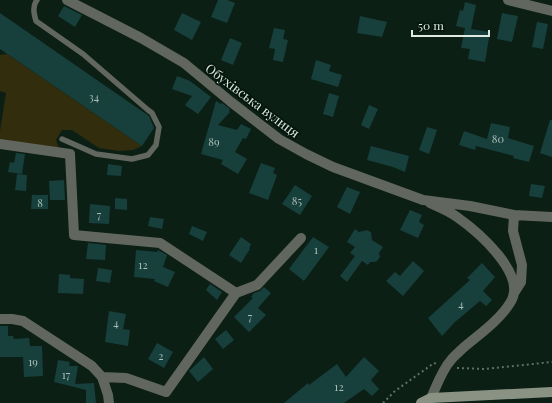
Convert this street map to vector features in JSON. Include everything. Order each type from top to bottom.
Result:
[{"type":"street","name":"Обухівська вулиця","points":[[67,0],[141,38],[184,63],[279,138],[306,154],[333,167],[423,200],[470,206],[514,215],[552,216]]},
{"type":"street","points":[[508,0],[552,11]]},
{"type":"street","points":[[0,144],[70,154],[74,234],[160,243],[236,294]]},
{"type":"street","points":[[423,200],[456,216],[484,240],[502,257],[514,284],[512,302],[504,312],[451,359],[431,398]]},
{"type":"street","points":[[514,215],[513,231],[522,265],[521,282],[514,293]]},
{"type":"street","points":[[102,377],[126,378],[166,392],[236,294],[257,285],[301,238]]},
{"type":"street","points":[[0,319],[23,321],[92,366],[102,377],[109,403]]},
{"type":"street","points":[[421,403],[431,398],[481,399],[552,392]]},
{"type":"lane","points":[[37,0],[35,3],[34,13],[36,21],[83,54],[152,113],[159,127],[156,145],[148,155],[132,159],[96,154],[62,139]]},
{"type":"lane","points":[[70,154],[73,143]]},
{"type":"path","points":[[383,403],[395,391],[434,363],[446,367],[485,369],[552,362]]},
{"type":"shaded area","points":[[7,54],[142,146],[133,150],[119,151],[99,148],[72,130],[62,130],[56,140],[59,148],[0,139],[6,93],[0,91],[0,55]]},
{"type":"building","points":[[218,0],[227,0],[235,3],[227,23],[211,17]]},
{"type":"building","points":[[465,2],[476,5],[471,29],[490,32],[485,62],[468,59],[470,49],[461,48],[465,28],[456,26],[460,10],[463,11]]},
{"type":"building","points":[[64,6],[82,15],[75,27],[58,16]]},
{"type":"building","points":[[0,13],[149,116],[154,128],[142,146],[0,49]]},
{"type":"building","points":[[182,13],[201,22],[192,40],[174,30]]},
{"type":"building","points":[[502,13],[518,16],[512,42],[497,39]]},
{"type":"building","points":[[360,16],[387,22],[382,37],[357,33]]},
{"type":"building","points":[[537,22],[548,24],[543,49],[532,47]]},
{"type":"building","points":[[274,28],[285,30],[283,39],[288,40],[283,62],[273,60],[275,49],[269,48]]},
{"type":"building","points":[[230,38],[242,43],[233,65],[221,60]]},
{"type":"building","points":[[316,60],[331,65],[329,71],[342,75],[338,87],[311,79]]},
{"type":"building","points":[[177,76],[190,81],[211,97],[198,114],[185,105],[192,96],[172,89]]},
{"type":"building","points":[[329,93],[339,96],[333,117],[323,114]]},
{"type":"building","points":[[216,101],[221,104],[222,103],[230,109],[230,112],[218,125],[237,130],[241,124],[251,129],[246,139],[243,138],[235,152],[247,159],[238,174],[221,164],[223,160],[201,154]]},
{"type":"building","points":[[369,105],[378,109],[369,129],[361,125]]},
{"type":"building","points":[[550,120],[552,120],[552,157],[540,153]]},
{"type":"building","points":[[491,123],[510,127],[508,138],[534,146],[529,162],[513,158],[514,156],[476,146],[475,150],[459,145],[464,131],[487,139]]},
{"type":"building","points":[[427,127],[437,130],[429,154],[419,150]]},
{"type":"building","points":[[371,146],[409,156],[405,172],[367,160]]},
{"type":"building","points":[[16,153],[25,154],[22,174],[8,172],[10,162],[14,163]]},
{"type":"building","points":[[261,163],[275,168],[273,173],[277,175],[268,200],[249,193]]},
{"type":"building","points":[[108,164],[122,166],[121,176],[107,175]]},
{"type":"building","points":[[17,174],[27,175],[26,191],[15,190]]},
{"type":"building","points":[[64,180],[65,200],[50,200],[49,181]]},
{"type":"building","points":[[531,184],[545,186],[542,198],[529,196]]},
{"type":"building","points":[[295,185],[312,196],[300,215],[282,204]]},
{"type":"building","points":[[347,187],[360,192],[350,214],[337,207]]},
{"type":"building","points":[[32,195],[48,195],[48,209],[31,209]]},
{"type":"building","points":[[115,198],[127,199],[127,210],[115,209]]},
{"type":"building","points":[[90,204],[110,206],[109,224],[89,223]]},
{"type":"building","points":[[410,210],[422,215],[419,222],[424,225],[418,238],[400,230]]},
{"type":"building","points":[[150,217],[164,219],[162,229],[148,226]]},
{"type":"building","points":[[192,226],[207,232],[203,241],[189,234]]},
{"type":"building","points":[[355,229],[359,232],[367,230],[371,232],[372,240],[383,247],[379,253],[380,257],[377,261],[370,262],[368,265],[362,261],[347,282],[340,276],[355,256],[350,253],[355,247],[347,242]]},
{"type":"building","points":[[241,237],[251,244],[250,249],[241,263],[229,255]]},
{"type":"building","points":[[313,237],[329,247],[304,281],[289,269]]},
{"type":"building","points":[[88,243],[106,245],[105,260],[86,259]]},
{"type":"building","points":[[136,250],[157,252],[158,250],[167,255],[163,267],[175,272],[168,287],[154,281],[155,279],[134,277]]},
{"type":"building","points":[[413,261],[424,271],[403,296],[386,281],[395,272],[400,276]]},
{"type":"building","points":[[482,263],[495,277],[483,291],[492,300],[486,306],[480,301],[455,322],[442,336],[428,318],[470,280],[467,278]]},
{"type":"building","points":[[98,268],[112,270],[110,283],[96,281]]},
{"type":"building","points":[[59,274],[70,275],[70,278],[84,279],[83,294],[58,293]]},
{"type":"building","points":[[210,284],[222,292],[217,300],[206,290]]},
{"type":"building","points":[[264,287],[271,293],[258,308],[266,315],[249,332],[234,317],[253,298],[251,297],[254,293],[260,291]]},
{"type":"building","points":[[109,311],[126,314],[123,329],[130,330],[128,346],[105,342]]},
{"type":"building","points":[[0,326],[8,326],[8,336],[13,336],[14,339],[29,338],[30,346],[42,346],[43,376],[24,377],[23,357],[0,357]]},
{"type":"building","points":[[226,330],[234,340],[223,349],[215,339]]},
{"type":"building","points":[[157,343],[173,352],[164,368],[148,359]]},
{"type":"building","points":[[204,357],[213,369],[198,382],[189,371]]},
{"type":"building","points":[[364,357],[379,371],[371,380],[379,389],[372,396],[364,389],[344,403],[284,403],[308,383],[309,385],[337,364],[346,377]]},
{"type":"building","points":[[58,360],[70,362],[69,366],[78,366],[75,384],[94,383],[96,403],[86,403],[86,390],[54,382]]}]
